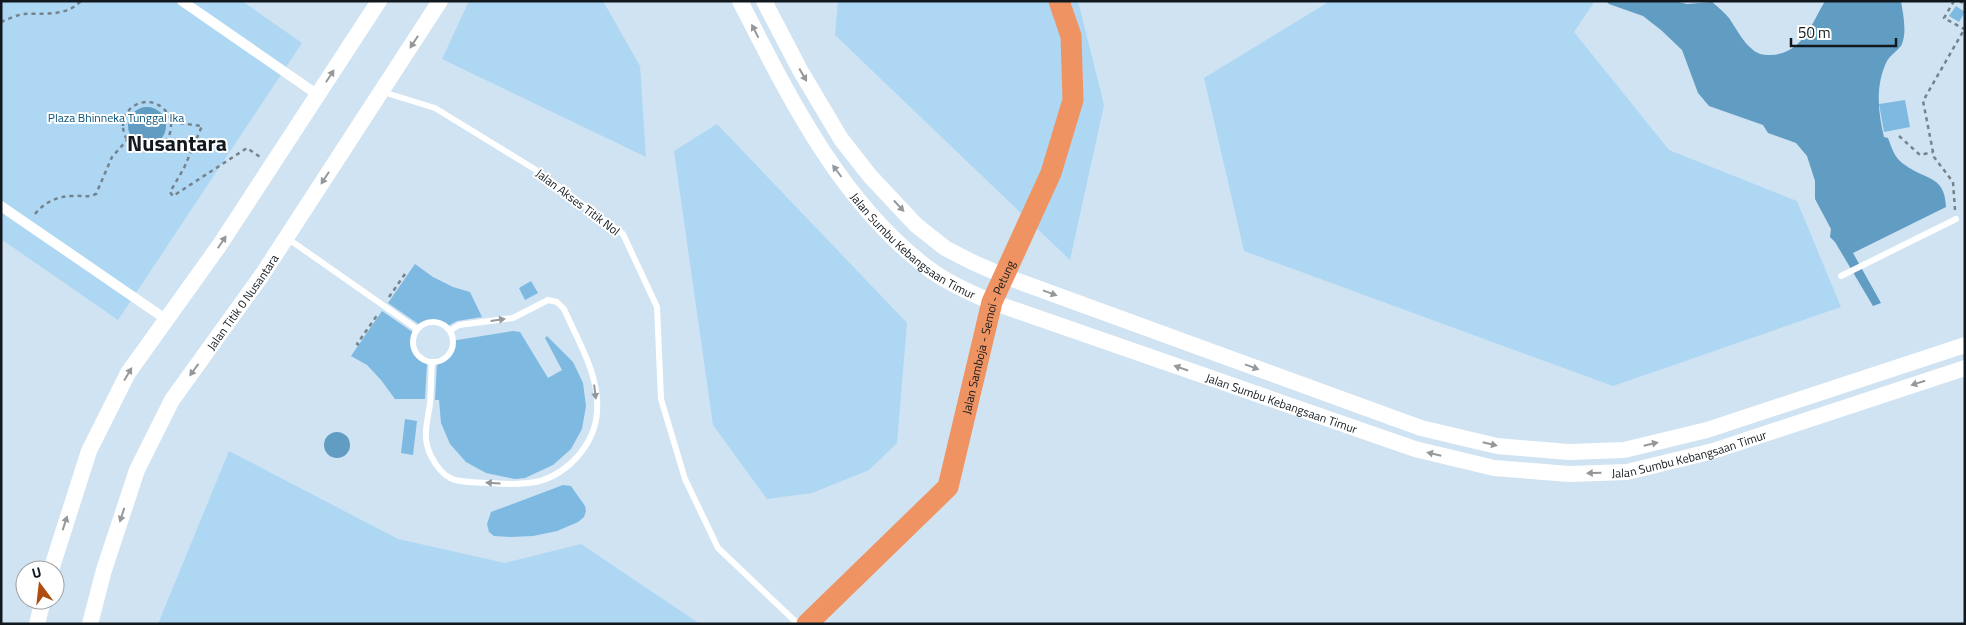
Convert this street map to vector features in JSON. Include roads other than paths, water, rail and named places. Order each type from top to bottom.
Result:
[{"type":"highway","name":"Jalan Samboja - Semoi - Petung","points":[[807,624],[948,487],[992,302],[1051,173],[1073,100],[1071,36],[1059,1]]},
{"type":"street","points":[[182,1],[318,96]]},
{"type":"street","points":[[53,560],[89,451],[128,374],[219,246],[379,1]]},
{"type":"street","name":"Jalan Titik 0 Nusantara","points":[[90,624],[104,570],[137,470],[172,400],[262,275],[440,1]]},
{"type":"street","name":"Jalan Sumbu Kebangsaan Timur","points":[[740,1],[781,81],[823,151],[880,224],[929,269],[963,289],[992,302],[1415,449],[1494,468],[1568,474],[1627,472],[1713,451],[1965,368]]},
{"type":"street","name":"Jalan Sumbu Kebangsaan Timur","points":[[764,1],[800,70],[841,139],[870,176],[916,225],[945,248],[1004,276],[1421,428],[1498,446],[1569,452],[1624,450],[1707,430],[1965,345]]},
{"type":"street","points":[[1,206],[167,320]]},
{"type":"street","points":[[37,624],[40,610]]},
{"type":"lane","name":"Jalan Akses Titik Nol","points":[[381,92],[435,108],[536,170],[623,234],[658,306],[661,398],[685,479],[718,548],[798,624]]},
{"type":"lane","points":[[1841,276],[1956,219]]},
{"type":"lane","points":[[286,238],[416,329]]},
{"type":"lane","points":[[432,363],[430,404],[425,434],[430,454],[440,471],[452,480],[512,485],[541,480],[562,471],[582,452],[592,434],[596,419],[596,389],[592,371],[564,309],[557,302],[548,300],[513,318],[459,325],[451,330]]},
{"type":"lane","points":[[434,321],[443,324],[451,330],[454,341],[451,352],[443,360],[432,363],[422,359],[414,351],[412,340],[416,329],[424,323],[434,321]]},
{"type":"district","name":"Nusantara","points":[[177,143]]},
{"type":"park label","name":"Plaza Bhinneka Tunggal Ika","points":[[116,117]]}]
